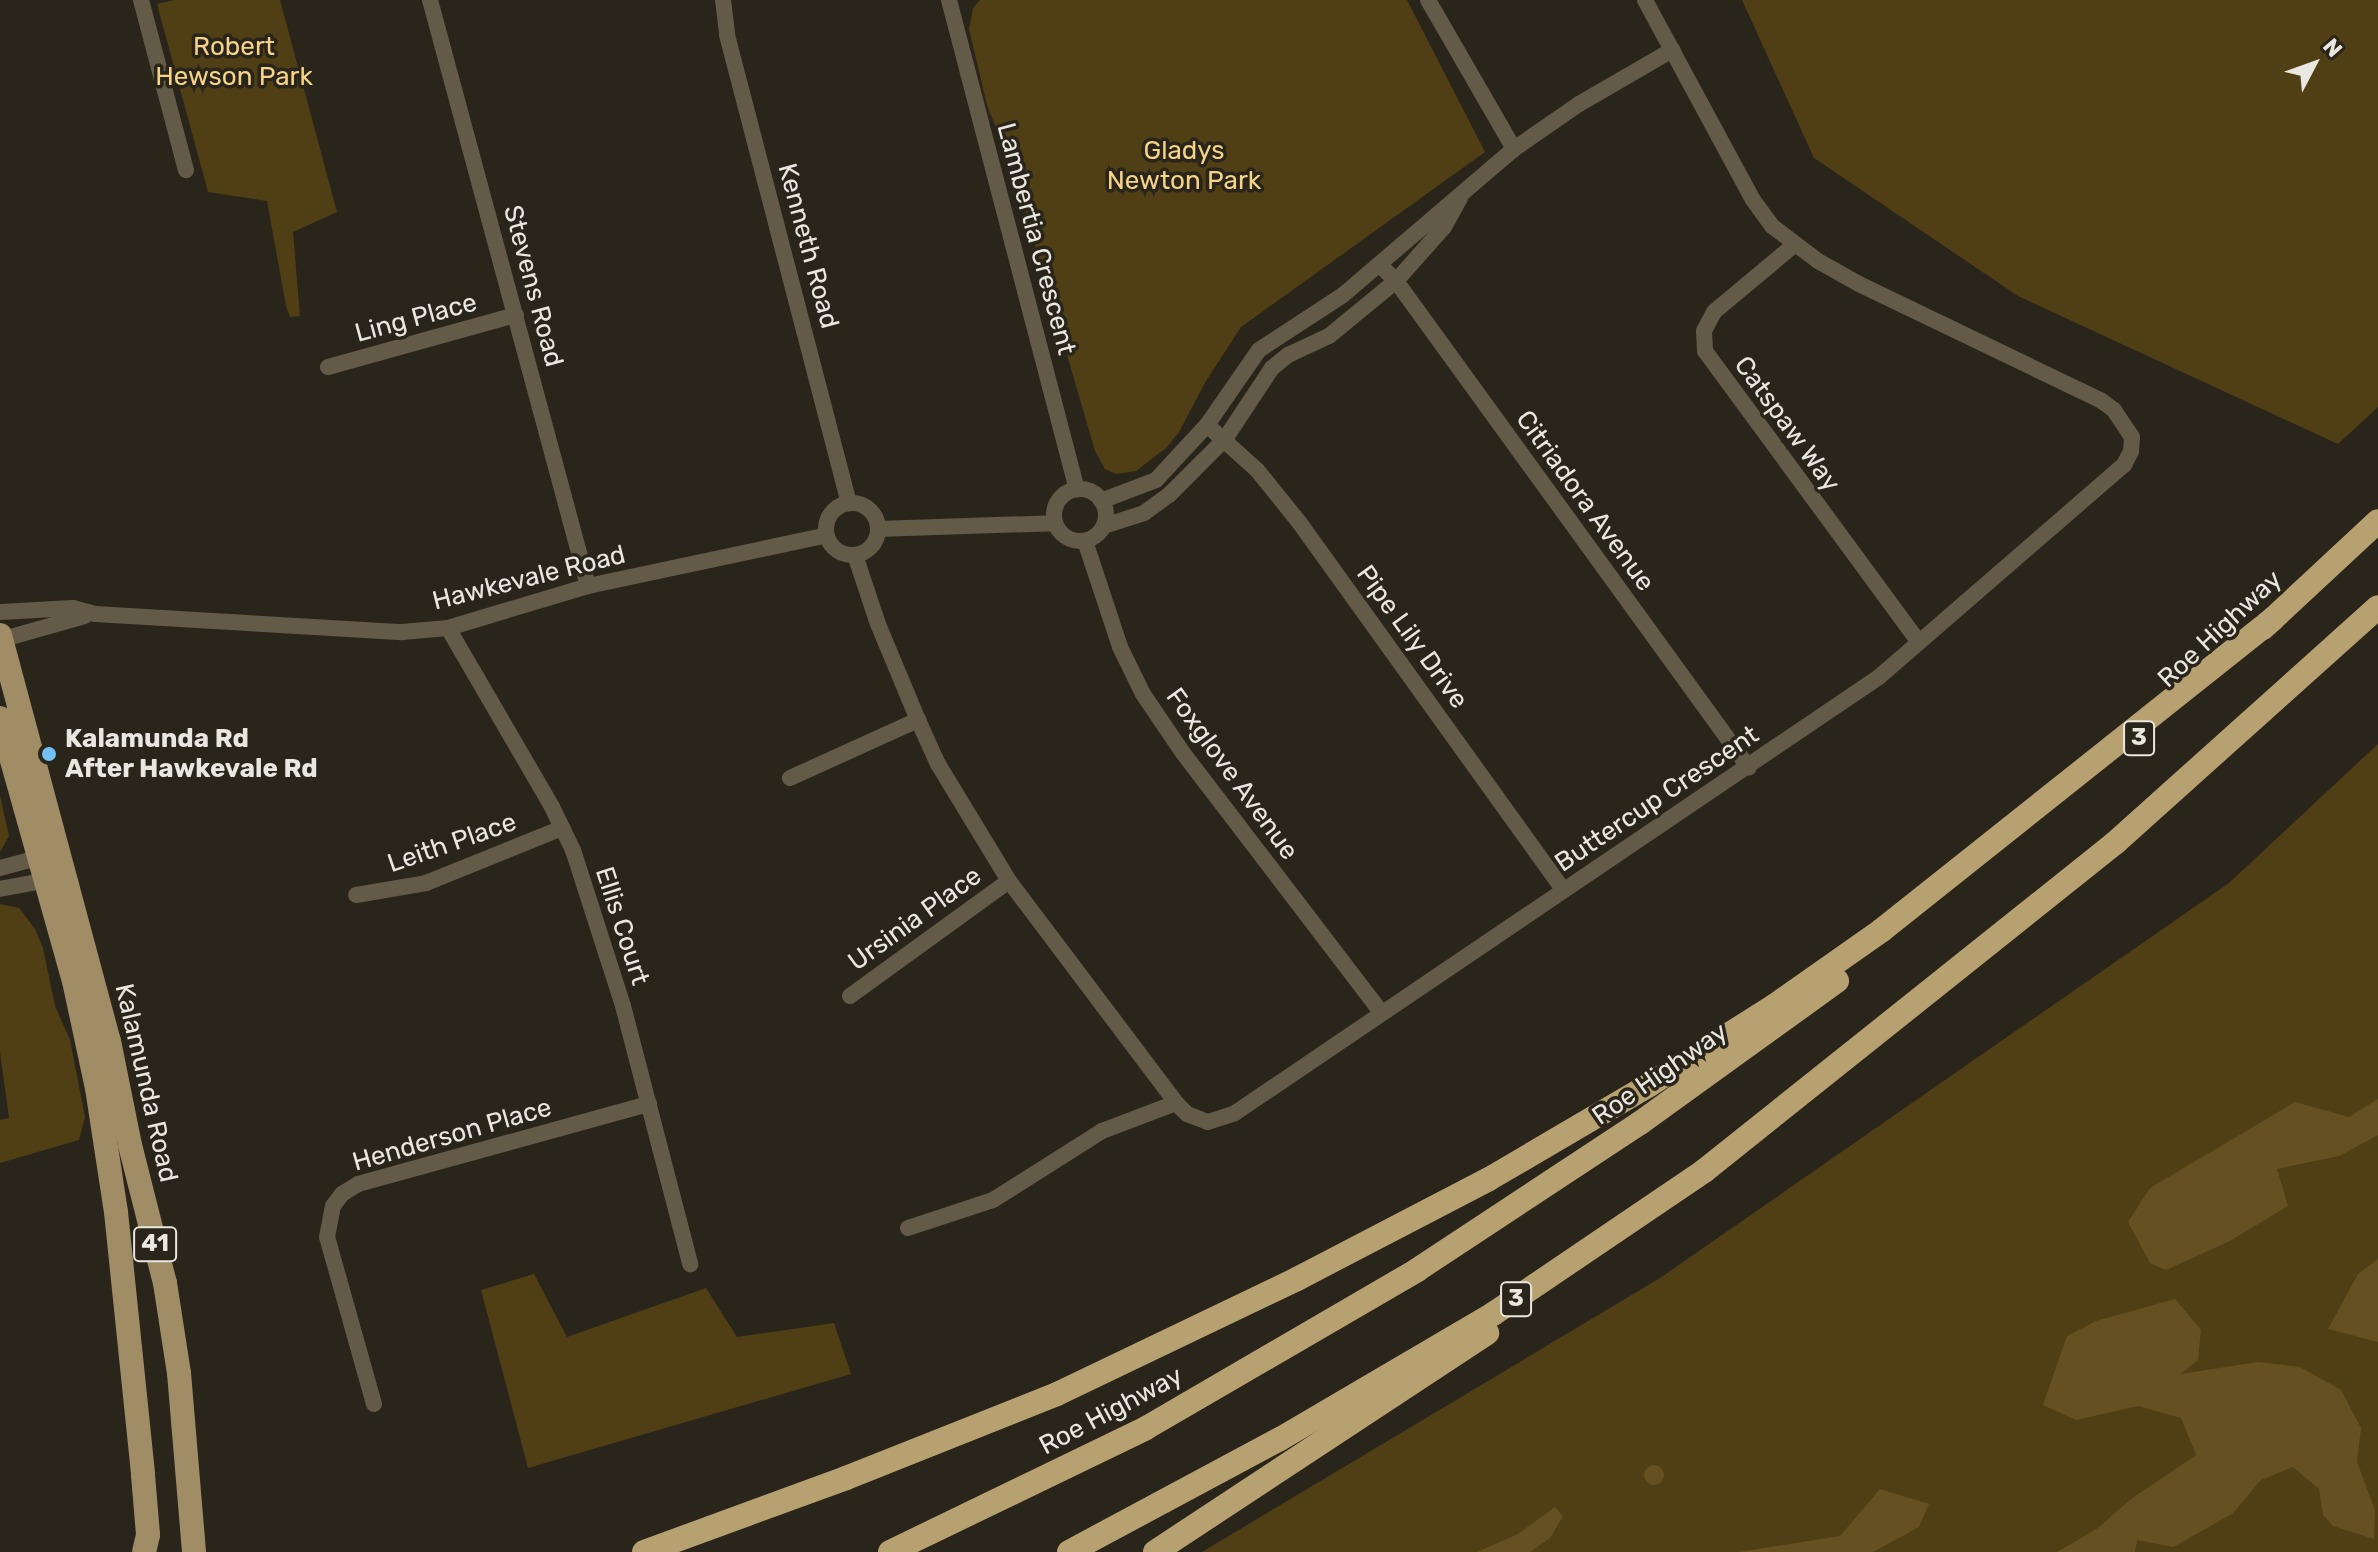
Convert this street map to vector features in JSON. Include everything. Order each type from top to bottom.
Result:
[{"type":"highway","name":"Roe Highway","points":[[890,1552],[1146,1428],[1417,1270],[1527,1199],[1769,1032],[1964,885],[2192,693],[2378,521]]},
{"type":"highway","name":"3","points":[[1069,1552],[1280,1439],[1493,1314],[1704,1171],[2115,843],[2378,607]]},
{"type":"highway","points":[[644,1552],[846,1478],[1057,1394],[1297,1279],[1489,1179],[1736,1030],[1882,930],[2273,619]]},
{"type":"highway","points":[[1155,1552],[1461,1353],[1704,1171]]},
{"type":"main road","name":"Kalamunda Road","points":[[0,638],[97,1088],[116,1212],[143,1475],[148,1535],[144,1552]]},
{"type":"main road","name":"Kalamunda Road","points":[[0,718],[109,1041],[132,1154],[165,1283],[179,1373],[194,1552]]},
{"type":"street","points":[[141,0],[186,170]]},
{"type":"street","name":"Stevens Road","points":[[430,0],[588,586]]},
{"type":"street","name":"Kenneth Road","points":[[723,0],[727,35],[849,503]]},
{"type":"street","name":"Lambertia Crescent","points":[[949,0],[1077,490]]},
{"type":"street","points":[[1428,0],[1514,149]]},
{"type":"street","points":[[1101,501],[1156,480],[1207,425],[1259,350],[1287,328],[1312,318],[1380,265],[1422,225],[1460,198],[1514,149],[1579,104],[1672,50],[1645,0]]},
{"type":"street","name":"Buttercup Crescent","points":[[855,555],[878,624],[938,764],[1009,881],[1176,1103],[1197,1119],[1217,1122],[1226,1118],[1749,768],[1879,677],[2124,465],[2131,451],[2132,437],[2114,410],[2100,400],[1859,284],[1794,245],[1772,226],[1753,200],[1672,50]]},
{"type":"street","points":[[1104,526],[1105,510],[1094,494],[1077,490],[1058,501],[1055,523],[1064,536],[1085,541],[1104,526],[1144,513],[1169,495],[1225,439],[1272,368],[1288,355],[1329,336],[1396,281],[1444,227],[1460,198]]},
{"type":"street","name":"Catspaw Way","points":[[1794,245],[1714,312],[1704,331],[1705,351],[1919,642]]},
{"type":"street","name":"Citriadora Avenue","points":[[1380,265],[1396,281],[1749,768]]},
{"type":"street","name":"Ling Place","points":[[328,367],[516,315]]},
{"type":"street","name":"Pipe Lily Drive","points":[[1207,425],[1257,470],[1299,522],[1563,890]]},
{"type":"street","points":[[849,503],[869,509],[878,529],[872,546],[855,555],[837,550],[827,535],[831,514],[849,503]]},
{"type":"street","points":[[878,529],[1055,523]]},
{"type":"street","name":"Hawkevale Road","points":[[0,612],[73,608],[95,614],[402,632],[448,628],[588,586],[827,535]]},
{"type":"street","name":"Foxglove Avenue","points":[[1085,541],[1120,647],[1143,694],[1183,753],[1382,1013]]},
{"type":"street","name":"Hawkevale Road","points":[[0,638],[95,614]]},
{"type":"street","name":"Ellis Court","points":[[448,628],[573,850],[623,1006],[690,1264]]},
{"type":"street","points":[[790,778],[918,720]]},
{"type":"street","name":"Leith Place","points":[[356,895],[426,883],[562,828]]},
{"type":"street","points":[[0,868],[50,867]]},
{"type":"street","points":[[0,889],[50,867]]},
{"type":"street","name":"Ursinia Place","points":[[850,996],[1009,881]]},
{"type":"street","points":[[908,1228],[993,1200],[1102,1131],[1176,1103]]},
{"type":"street","name":"Henderson Place","points":[[374,1404],[327,1237],[333,1206],[342,1194],[358,1184],[649,1104]]},
{"type":"green space","name":"Robert Hewson Park","points":[[174,0],[280,0],[337,212],[293,232],[300,316],[290,317],[286,306],[267,201],[208,192],[157,4]]},
{"type":"green space","name":"Gladys Newton Park","points":[[980,0],[1407,0],[1485,152],[1241,327],[1206,381],[1179,432],[1166,448],[1136,471],[1116,474],[1105,469],[1095,451],[1016,179],[987,105],[969,29],[973,8]]},
{"type":"green space","points":[[1742,0],[2378,0],[2378,407],[2338,444],[2018,296],[1814,158]]},
{"type":"green space","points":[[2378,744],[2378,1552],[1202,1552],[1660,1278],[2229,883]]},
{"type":"green space","points":[[0,796],[9,836],[0,852]]},
{"type":"green space","points":[[0,904],[19,908],[35,929],[43,948],[55,1006],[70,1040],[85,1117],[79,1140],[0,1163],[0,1120],[9,1118],[0,1052]]},
{"type":"green space","points":[[534,1274],[567,1337],[706,1288],[737,1337],[834,1323],[851,1374],[528,1468],[481,1290]]},
{"type":"shaded area","points":[[2378,1099],[2378,1135],[2339,1156],[2277,1169],[2288,1206],[2230,1241],[2166,1270],[2150,1263],[2128,1222],[2150,1188],[2295,1102],[2349,1117]]},
{"type":"shaded area","points":[[2378,1259],[2378,1342],[2328,1329],[2358,1274]]},
{"type":"shaded area","points":[[2175,1299],[2201,1330],[2198,1360],[2181,1374],[2258,1362],[2300,1367],[2341,1390],[2361,1428],[2357,1462],[2375,1510],[2374,1539],[2333,1526],[2323,1515],[2319,1489],[2293,1467],[2261,1480],[2232,1514],[2173,1547],[2137,1540],[2135,1552],[2057,1552],[2098,1528],[2131,1499],[2196,1455],[2181,1418],[2138,1406],[2076,1420],[2043,1405],[2067,1336],[2096,1321]]},
{"type":"shaded area","points":[[1654,1465],[1661,1468],[1664,1475],[1661,1482],[1654,1485],[1647,1482],[1644,1475],[1647,1468]]},
{"type":"shaded area","points":[[1880,1489],[1929,1504],[1919,1527],[1873,1552],[1739,1552],[1840,1536]]},
{"type":"shaded area","points":[[1555,1507],[1563,1516],[1550,1538],[1530,1552],[1477,1552],[1518,1534]]},
{"type":"place","name":"Kalamunda Rd After Hawkevale Rd","points":[[49,754]]}]
